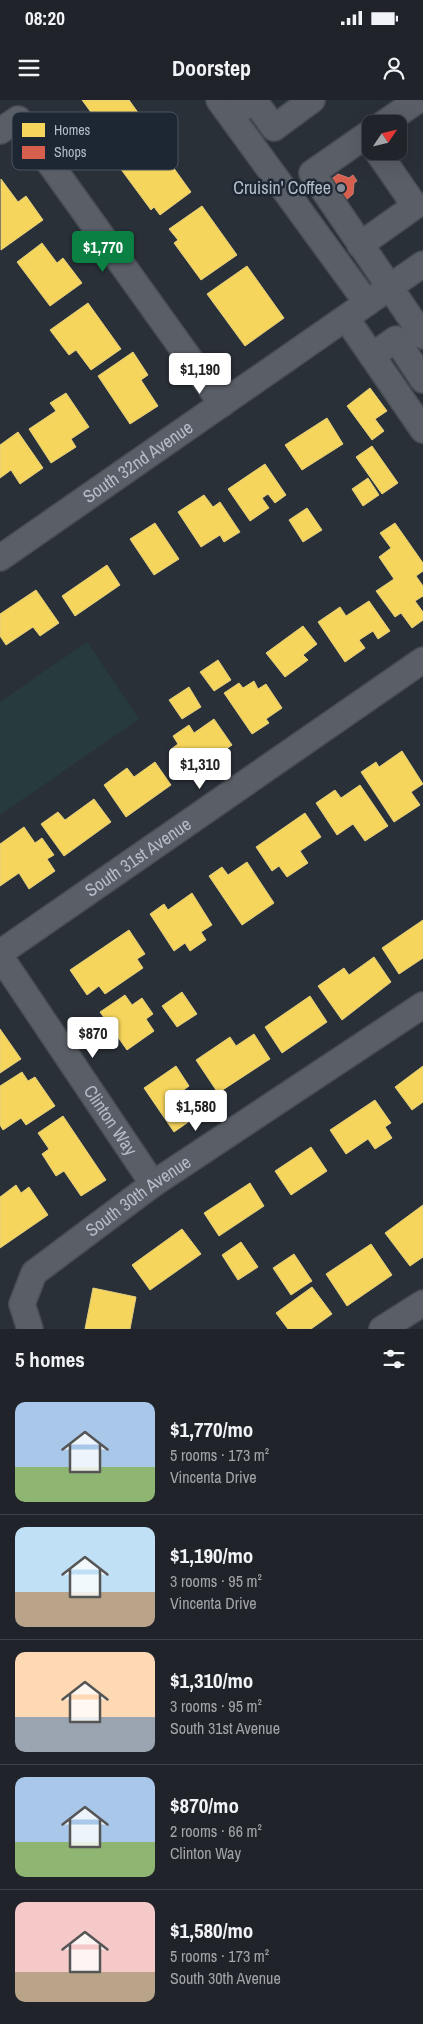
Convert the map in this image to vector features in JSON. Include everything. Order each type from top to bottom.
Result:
[{"type":"street","points":[[312,100],[274,128],[254,100],[225,108],[367,303]]},
{"type":"street","points":[[400,115],[418,100]]},
{"type":"street","points":[[362,144],[312,174],[423,336]]},
{"type":"street","points":[[360,245],[415,206],[388,160]]},
{"type":"street","points":[[43,170],[222,404]]},
{"type":"street","name":"South 32nd Avenue","points":[[0,558],[423,264]]},
{"type":"street","points":[[346,318],[423,430]]},
{"type":"street","points":[[372,356],[396,339],[423,380]]},
{"type":"street","name":"South 31st Avenue","points":[[0,955],[423,660]]},
{"type":"street","name":"Clinton Way","points":[[0,955],[153,1184]]},
{"type":"street","name":"South 30th Avenue","points":[[30,1329],[22,1304],[34,1273],[153,1184],[423,1005]]},
{"type":"street","points":[[382,1329],[423,1302]]},
{"type":"green space","points":[[87,642],[139,719],[0,815],[0,702]]},
{"type":"building: Homes","points":[[82,100],[129,100],[138,112],[91,112]]},
{"type":"building: Homes","points":[[121,170],[175,170],[191,192],[160,215],[154,207],[151,210]]},
{"type":"building: Homes","points":[[1,179],[18,202],[26,196],[43,220],[1,250]]},
{"type":"building: Homes","points":[[202,206],[237,255],[201,280],[174,243],[178,240],[169,229]]},
{"type":"building: Homes","points":[[42,243],[57,263],[63,258],[82,283],[50,306],[17,262]]},
{"type":"building: Homes","points":[[247,266],[284,318],[245,346],[207,294]]},
{"type":"building: Homes","points":[[88,303],[121,349],[91,370],[76,350],[69,355],[50,330]]},
{"type":"building: Homes","points":[[133,352],[148,375],[141,380],[158,406],[130,424],[98,376]]},
{"type":"building: Homes","points":[[370,388],[387,411],[375,419],[384,431],[372,440],[347,406]]},
{"type":"building: Homes","points":[[66,393],[89,427],[71,439],[76,447],[51,463],[29,429],[56,411],[50,403]]},
{"type":"building: Homes","points":[[327,418],[343,444],[302,470],[285,445]]},
{"type":"building: Homes","points":[[18,432],[43,468],[20,484],[11,470],[0,478],[0,445]]},
{"type":"building: Homes","points":[[372,446],[398,483],[382,494],[356,457]]},
{"type":"building: Homes","points":[[265,464],[286,495],[275,503],[268,494],[262,498],[269,508],[250,521],[228,489]]},
{"type":"building: Homes","points":[[368,478],[379,495],[363,506],[352,489]]},
{"type":"building: Homes","points":[[204,495],[213,507],[220,502],[240,532],[224,542],[220,535],[201,547],[178,512]]},
{"type":"building: Homes","points":[[307,508],[322,530],[303,542],[289,520]]},
{"type":"building: Homes","points":[[155,523],[179,559],[154,575],[130,539]]},
{"type":"building: Homes","points":[[395,523],[423,563],[423,571],[416,576],[423,586],[423,596],[415,601],[423,612],[423,620],[412,628],[401,613],[395,617],[376,591],[394,579],[379,557],[391,548],[380,533]]},
{"type":"building: Homes","points":[[107,565],[120,585],[75,616],[62,596]]},
{"type":"building: Homes","points":[[36,590],[59,623],[40,636],[33,627],[6,645],[0,636],[0,614]]},
{"type":"building: Homes","points":[[369,601],[390,631],[378,639],[373,631],[359,640],[365,648],[345,662],[318,622],[340,607],[346,616]]},
{"type":"building: Homes","points":[[303,626],[317,644],[303,655],[308,660],[285,677],[266,653]]},
{"type":"building: Homes","points":[[218,660],[231,680],[214,691],[200,672]]},
{"type":"building: Homes","points":[[254,681],[258,689],[266,684],[282,708],[266,719],[269,723],[252,734],[224,693],[239,683],[243,688]]},
{"type":"building: Homes","points":[[189,687],[201,707],[182,719],[169,700]]},
{"type":"building: Homes","points":[[214,719],[232,745],[187,775],[170,750],[178,744],[173,736],[189,725],[194,733]]},
{"type":"building: Homes","points":[[402,751],[423,784],[411,792],[420,805],[394,822],[361,772],[376,762],[379,767]]},
{"type":"building: Homes","points":[[155,762],[171,785],[126,817],[104,785],[127,768],[134,777]]},
{"type":"building: Homes","points":[[360,785],[388,826],[365,841],[353,824],[337,835],[316,803],[335,790],[341,798]]},
{"type":"building: Homes","points":[[94,799],[111,822],[64,856],[41,824],[58,812],[65,820]]},
{"type":"building: Homes","points":[[305,813],[321,837],[300,851],[308,863],[287,877],[279,866],[272,871],[256,847]]},
{"type":"building: Homes","points":[[24,827],[35,843],[42,838],[54,855],[47,859],[55,871],[29,889],[19,873],[0,886],[0,844]]},
{"type":"building: Homes","points":[[247,862],[274,903],[242,925],[209,876],[222,867],[228,875]]},
{"type":"building: Homes","points":[[192,893],[212,925],[201,932],[206,940],[190,951],[185,943],[174,951],[150,914],[164,904],[168,910]]},
{"type":"building: Homes","points":[[423,920],[423,958],[399,974],[382,948]]},
{"type":"building: Homes","points":[[129,930],[145,954],[137,959],[143,968],[105,994],[99,986],[87,995],[70,970]]},
{"type":"building: Homes","points":[[374,957],[391,982],[342,1020],[318,986],[344,968],[349,975]]},
{"type":"building: Homes","points":[[182,992],[197,1014],[177,1027],[162,1006]]},
{"type":"building: Homes","points":[[125,995],[132,1005],[142,998],[153,1014],[146,1019],[154,1031],[127,1050],[100,1012]]},
{"type":"building: Homes","points":[[310,996],[327,1022],[282,1053],[265,1027]]},
{"type":"building: Homes","points":[[0,1029],[21,1059],[0,1073]]},
{"type":"building: Homes","points":[[254,1034],[270,1059],[218,1093],[196,1060],[230,1037],[236,1046]]},
{"type":"building: Homes","points":[[176,1066],[189,1086],[181,1092],[197,1116],[174,1132],[144,1088]]},
{"type":"building: Homes","points":[[423,1066],[423,1102],[412,1110],[395,1087]]},
{"type":"building: Homes","points":[[22,1072],[28,1081],[35,1077],[55,1106],[26,1125],[21,1118],[3,1130],[0,1125],[0,1086]]},
{"type":"building: Homes","points":[[375,1100],[391,1123],[385,1127],[392,1138],[375,1149],[368,1139],[346,1154],[330,1130]]},
{"type":"building: Homes","points":[[63,1116],[106,1180],[81,1196],[64,1171],[56,1176],[42,1154],[49,1149],[38,1133]]},
{"type":"building: Homes","points":[[311,1147],[327,1171],[291,1195],[275,1171]]},
{"type":"building: Homes","points":[[250,1183],[264,1206],[219,1236],[204,1213]]},
{"type":"building: Homes","points":[[16,1185],[21,1193],[29,1187],[48,1215],[0,1248],[0,1197]]},
{"type":"building: Homes","points":[[423,1205],[423,1257],[410,1266],[385,1233]]},
{"type":"building: Homes","points":[[182,1229],[201,1254],[150,1290],[132,1265]]},
{"type":"building: Homes","points":[[241,1242],[258,1267],[238,1280],[222,1255]]},
{"type":"building: Homes","points":[[371,1244],[392,1275],[347,1306],[326,1274]]},
{"type":"building: Homes","points":[[294,1254],[312,1281],[291,1295],[273,1268]]},
{"type":"building: Homes","points":[[312,1287],[332,1314],[311,1329],[288,1329],[276,1313]]},
{"type":"building: Homes","points":[[93,1288],[136,1297],[130,1329],[85,1329]]},
{"type":"building: Shops","name":"Cruisin' Coffee","points":[[338,174],[349,178],[353,175],[357,181],[354,183],[353,194],[345,201],[329,181]]},
{"type":"place","name":"Cruisin' Coffee","points":[[341,188]]}]
